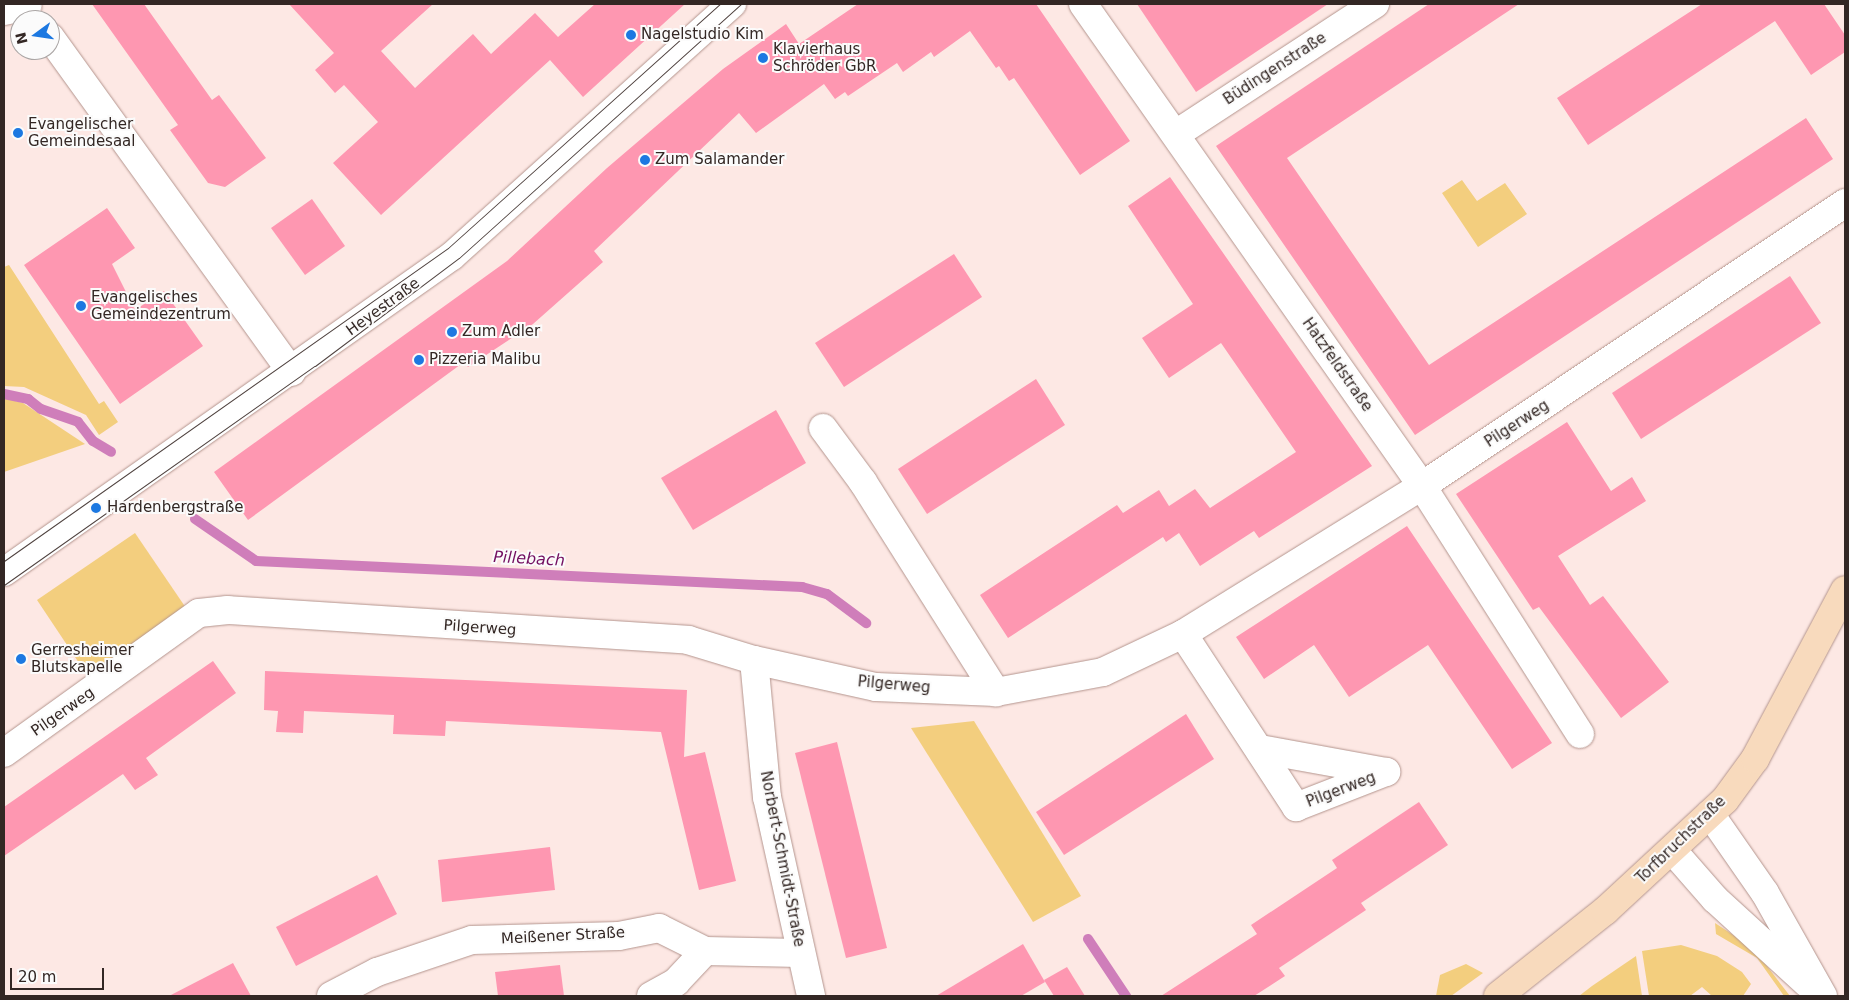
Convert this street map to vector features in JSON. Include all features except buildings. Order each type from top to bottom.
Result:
[{"type":"main road","name":"Torfbruchstraße","points":[[1498,996],[1673,851],[1710,814],[1755,759],[1845,590]]},
{"type":"street","name":"Heyestraße","points":[[4,572],[292,372],[452,256],[732,4]]},
{"type":"street","name":"Hatzfeldstraße","points":[[1083,4],[1422,486],[1580,734]]},
{"type":"street","name":"Büdingenstraße","points":[[1176,134],[1375,4]]},
{"type":"street","points":[[60,51],[292,372]]},
{"type":"street","name":"Pilgerweg","points":[[4,753],[199,613],[228,610],[688,640],[754,660],[876,687],[996,692],[1103,672],[1183,634],[1422,486],[1845,203]]},
{"type":"street","points":[[823,428],[863,482],[996,692]]},
{"type":"street","points":[[1183,634],[1260,749]]},
{"type":"street","name":"Norbert-Schmidt-Straße","points":[[754,660],[767,797],[811,996]]},
{"type":"street","points":[[1710,814],[1766,893],[1822,996]]},
{"type":"street","points":[[1673,851],[1715,899],[1822,996]]},
{"type":"street","name":"Meißener Straße","points":[[331,996],[377,972],[472,940],[618,936],[659,928],[706,951],[800,953]]},
{"type":"street","points":[[651,996],[676,982],[706,951]]},
{"type":"shaded area","points":[[1462,180],[1477,201],[1505,183],[1527,214],[1478,247],[1442,193]]},
{"type":"shaded area","points":[[9,265],[99,404],[104,401],[118,422],[99,435],[86,415],[24,387],[4,386],[4,267]]},
{"type":"shaded area","points":[[4,398],[23,403],[85,444],[4,472]]},
{"type":"shaded area","points":[[135,533],[186,608],[87,675],[37,600]]},
{"type":"shaded area","points":[[974,721],[1081,896],[1033,922],[911,728]]},
{"type":"shaded area","points":[[1715,923],[1753,948],[1790,996],[1784,996],[1757,958],[1716,934]]},
{"type":"shaded area","points":[[1681,945],[1717,956],[1742,972],[1751,984],[1743,996],[1712,996],[1702,987],[1690,996],[1649,996],[1642,951]]},
{"type":"shaded area","points":[[1636,956],[1642,996],[1579,996],[1592,986]]},
{"type":"shaded area","points":[[1466,964],[1483,973],[1451,996],[1436,996],[1440,975]]},
{"type":"waterway","name":"Pillebach","points":[[4,394],[28,399],[41,409],[78,422],[93,441],[111,452]]},
{"type":"waterway","name":"Pillebach","points":[[195,519],[256,561],[802,587],[827,594],[866,623]]},
{"type":"waterway","name":"Pillebach","points":[[1088,939],[1126,996]]},
{"type":"tram line","points":[[4,561],[448,248],[720,4]]},
{"type":"tram line","points":[[4,585],[315,366],[459,258],[741,4]]},
{"type":"place","name":"Nagelstudio Kim","points":[[631,35]]},
{"type":"place","name":"Klavierhaus Schröder GbR","points":[[763,58]]},
{"type":"place","name":"Evangelischer Gemeindesaal","points":[[18,133]]},
{"type":"place","name":"Zum Salamander","points":[[645,160]]},
{"type":"place","name":"Evangelisches Gemeindezentrum","points":[[81,306]]},
{"type":"place","name":"Zum Adler","points":[[452,332]]},
{"type":"place","name":"Pizzeria Malibu","points":[[419,360]]},
{"type":"place","name":"Hardenbergstraße","points":[[96,508]]},
{"type":"place","name":"Gerresheimer Blutskapelle","points":[[21,659]]}]
